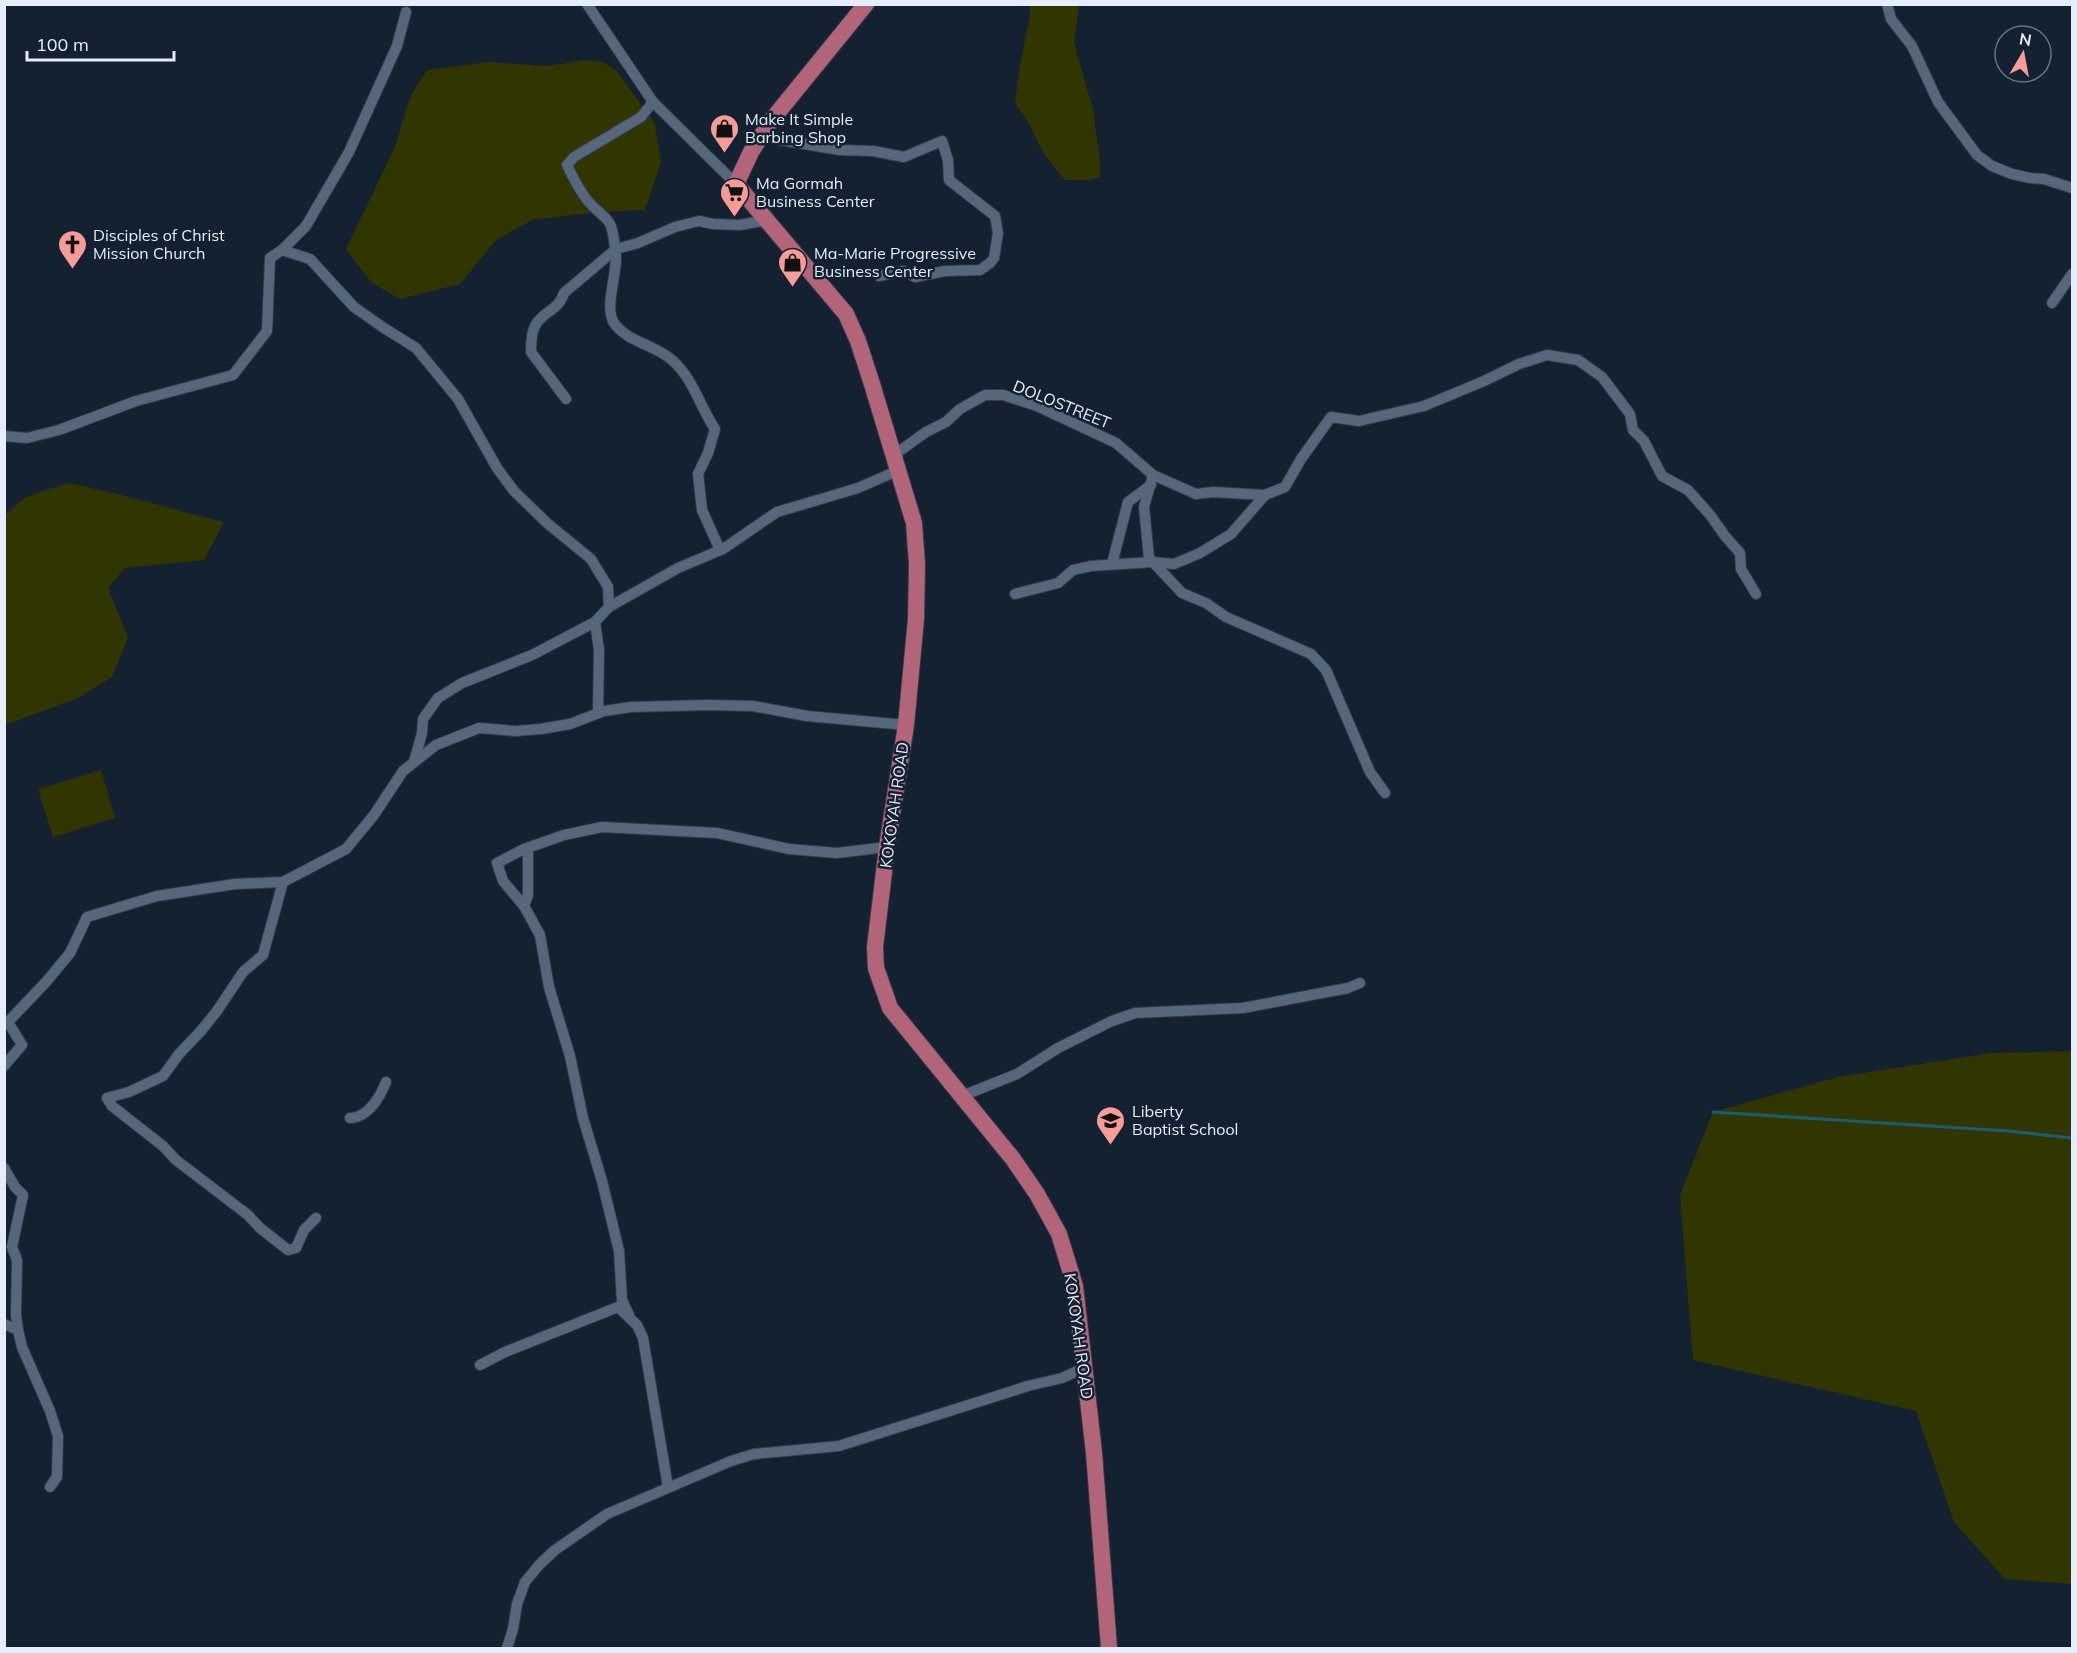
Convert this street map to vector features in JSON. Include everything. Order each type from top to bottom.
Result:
[{"type":"main road","points":[[736,184],[770,122],[866,4]]},
{"type":"main road","name":"KOKOYAH ROAD","points":[[736,184],[846,314],[858,341],[914,523],[917,564],[916,619],[906,725],[887,847],[875,948],[876,968],[890,1008],[1013,1159],[1037,1194],[1059,1234],[1075,1286],[1094,1453],[1109,1648]]},
{"type":"street","name":"KOKOYAH ROAD","points":[[587,4],[653,102],[736,184]]},
{"type":"street","points":[[1887,4],[1891,19],[1911,45],[1938,102],[1977,155],[1992,166],[2012,174],[2044,179],[2073,188]]},
{"type":"street","points":[[4,436],[27,438],[59,430],[146,398],[233,375],[267,332],[270,258],[282,250],[306,226],[349,152],[397,46],[406,12]]},
{"type":"street","points":[[653,102],[641,117],[574,157],[567,165],[575,182],[589,202],[609,224],[616,249],[615,280],[610,297],[610,314],[615,325],[671,358],[687,376],[706,416],[715,429],[708,453],[698,474],[702,510],[720,550]]},
{"type":"street","points":[[762,134],[780,140],[840,150],[873,150],[904,157],[942,141],[948,160],[949,180],[995,216],[998,233],[994,258],[980,270],[945,271],[915,277],[904,271],[879,276]]},
{"type":"street","points":[[566,399],[531,351],[535,326],[560,303],[564,293],[616,249],[638,243],[675,227],[699,221],[740,225],[767,220]]},
{"type":"street","points":[[282,250],[310,259],[354,307],[416,348],[458,399],[497,468],[514,490],[547,524],[591,559],[608,587],[609,607]]},
{"type":"street","points":[[2052,303],[2073,274]]},
{"type":"street","points":[[1015,594],[1058,583],[1073,570],[1112,564],[1152,562],[1174,564],[1220,542],[1231,534],[1265,495],[1285,487],[1301,459],[1332,417],[1359,421],[1424,406],[1518,364],[1547,355],[1578,360],[1602,377],[1630,414],[1633,429],[1644,441],[1662,476],[1688,490],[1740,553],[1741,569],[1756,594]]},
{"type":"street","name":"DOLOSTREET","points":[[414,762],[422,734],[423,719],[438,698],[462,682],[532,655],[595,622],[609,607],[678,568],[720,550],[777,512],[858,488],[896,463],[926,432],[946,422],[960,409],[985,395],[1003,395],[1037,406],[1116,442],[1152,480],[1196,494],[1214,492],[1265,495]]},
{"type":"street","points":[[1152,480],[1144,507],[1149,558],[1182,593],[1206,603],[1226,617],[1311,654],[1326,670],[1370,772],[1385,793]]},
{"type":"street","points":[[1112,564],[1128,502],[1152,480]]},
{"type":"street","points":[[595,622],[599,650],[598,713]]},
{"type":"street","points":[[4,1066],[22,1045],[8,1022],[70,953],[87,917],[157,896],[235,884],[282,882],[346,849],[374,815],[403,771],[436,746],[479,728],[515,731],[541,729],[570,724],[598,713],[631,708],[708,705],[753,706],[807,716],[906,725]]},
{"type":"street","points":[[629,1315],[622,1300],[619,1251],[602,1181],[583,1118],[570,1056],[549,987],[540,934],[524,906],[503,881],[497,863],[528,848],[564,835],[602,827],[717,833],[789,849],[837,853],[887,847]]},
{"type":"street","points":[[524,906],[528,895],[528,848]]},
{"type":"street","points":[[282,882],[263,955],[243,972],[217,1011],[163,1076],[129,1092],[107,1098],[112,1106],[163,1146],[176,1160],[248,1215],[260,1228],[288,1250],[296,1248],[304,1230],[316,1218]]},
{"type":"street","points":[[962,1096],[1017,1074],[1058,1048],[1112,1021],[1135,1013],[1243,1008],[1348,988],[1360,983]]},
{"type":"street","points":[[350,1118],[356,1118],[379,1098],[386,1082]]},
{"type":"street","points":[[4,1168],[15,1187],[23,1195],[12,1247],[17,1260],[16,1315],[21,1347],[50,1411],[58,1436],[57,1477],[50,1487]]},
{"type":"street","points":[[480,1365],[505,1352],[618,1306],[637,1325],[643,1338],[668,1487]]},
{"type":"street","points":[[4,1324],[18,1330]]},
{"type":"street","points":[[507,1648],[517,1604],[525,1582],[555,1550],[607,1514],[731,1461],[754,1454],[839,1446],[1028,1386],[1062,1378],[1084,1368]]},
{"type":"green space","points":[[1030,5],[1079,5],[1074,42],[1093,110],[1100,177],[1089,180],[1065,180],[1044,154],[1015,103]]},
{"type":"green space","points":[[585,60],[603,62],[616,70],[655,124],[661,163],[645,210],[596,212],[532,220],[496,240],[460,284],[400,299],[372,283],[346,249],[394,149],[411,95],[427,70],[489,62],[547,66]]},
{"type":"green space","points":[[67,483],[224,522],[204,560],[125,568],[108,588],[128,637],[112,677],[78,698],[5,725],[5,515],[26,497]]},
{"type":"green space","points":[[101,770],[115,818],[53,837],[38,789]]},
{"type":"green space","points":[[2072,1051],[2072,1584],[2005,1579],[1954,1522],[1916,1411],[1693,1360],[1680,1195],[1713,1112],[1838,1077],[1991,1053]]},
{"type":"waterway","points":[[1713,1112],[2008,1131],[2072,1138]]},
{"type":"place","name":"Make It Simple Barbing Shop","points":[[724,154]]},
{"type":"place","name":"Ma Gormah Business Center","points":[[735,218]]},
{"type":"place","name":"Disciples of Christ Mission Church","points":[[72,270]]},
{"type":"place","name":"Ma-Marie Progressive Business Center","points":[[793,288]]},
{"type":"place","name":"Liberty Baptist School","points":[[1111,1146]]}]
